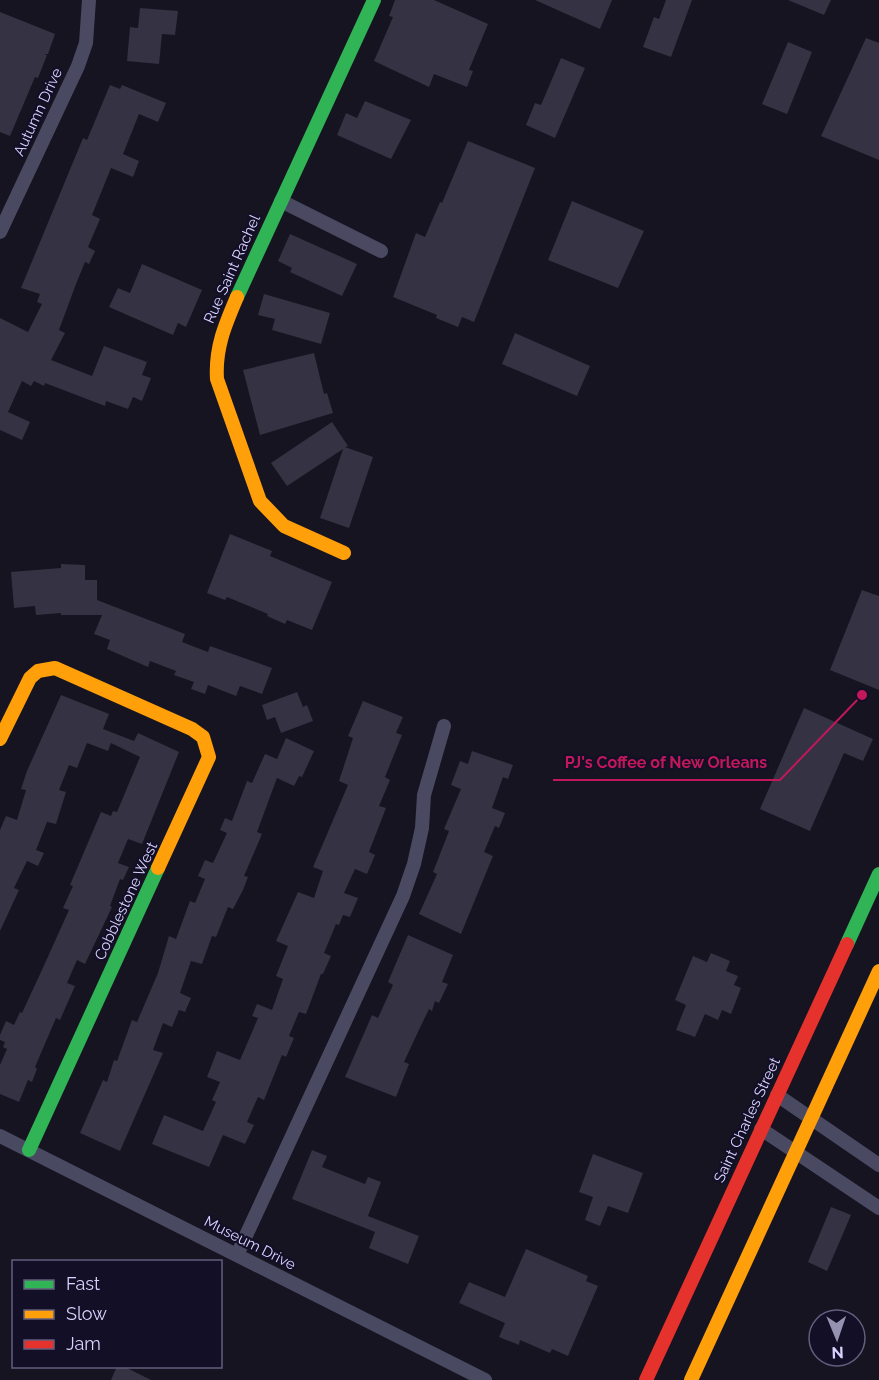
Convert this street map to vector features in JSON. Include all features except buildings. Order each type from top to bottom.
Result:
[{"type":"street","name":"Autumn Drive","points":[[0,232],[78,66],[86,44],[89,0]]},
{"type":"street","name":"Rue Saint Rachel","points":[[344,553],[284,526],[260,501],[217,379],[216,360],[221,333],[374,0]]},
{"type":"street","points":[[280,201],[381,251]]},
{"type":"street","name":"Cobblestone West","points":[[0,739],[25,685],[38,671],[49,668],[64,671],[192,729],[203,737],[209,757],[29,1150]]},
{"type":"street","points":[[237,1255],[403,896],[414,864],[422,828],[424,795],[444,726]]},
{"type":"street","name":"Saint Charles Street","points":[[646,1380],[879,874]]},
{"type":"street","points":[[691,1380],[879,970]]},
{"type":"street","points":[[777,1095],[879,1165]]},
{"type":"street","points":[[761,1129],[879,1208]]},
{"type":"street","name":"Museum Drive","points":[[0,1136],[485,1380]]},
{"type":"traffic: fast","points":[[237,297],[374,0]]},
{"type":"traffic: fast","points":[[29,1150],[158,868]]},
{"type":"traffic: fast","points":[[847,944],[879,874]]},
{"type":"traffic: slow","points":[[237,297],[219,347],[217,379],[260,501],[284,526],[344,553]]},
{"type":"traffic: slow","points":[[0,739],[30,678],[38,671],[55,668],[192,729],[203,737],[209,757],[158,868]]},
{"type":"traffic: slow","points":[[691,1380],[879,971]]},
{"type":"traffic: jam","points":[[646,1380],[847,944]]},
{"type":"place","name":"PJ's Coffee of New Orleans","points":[[862,695]]}]
